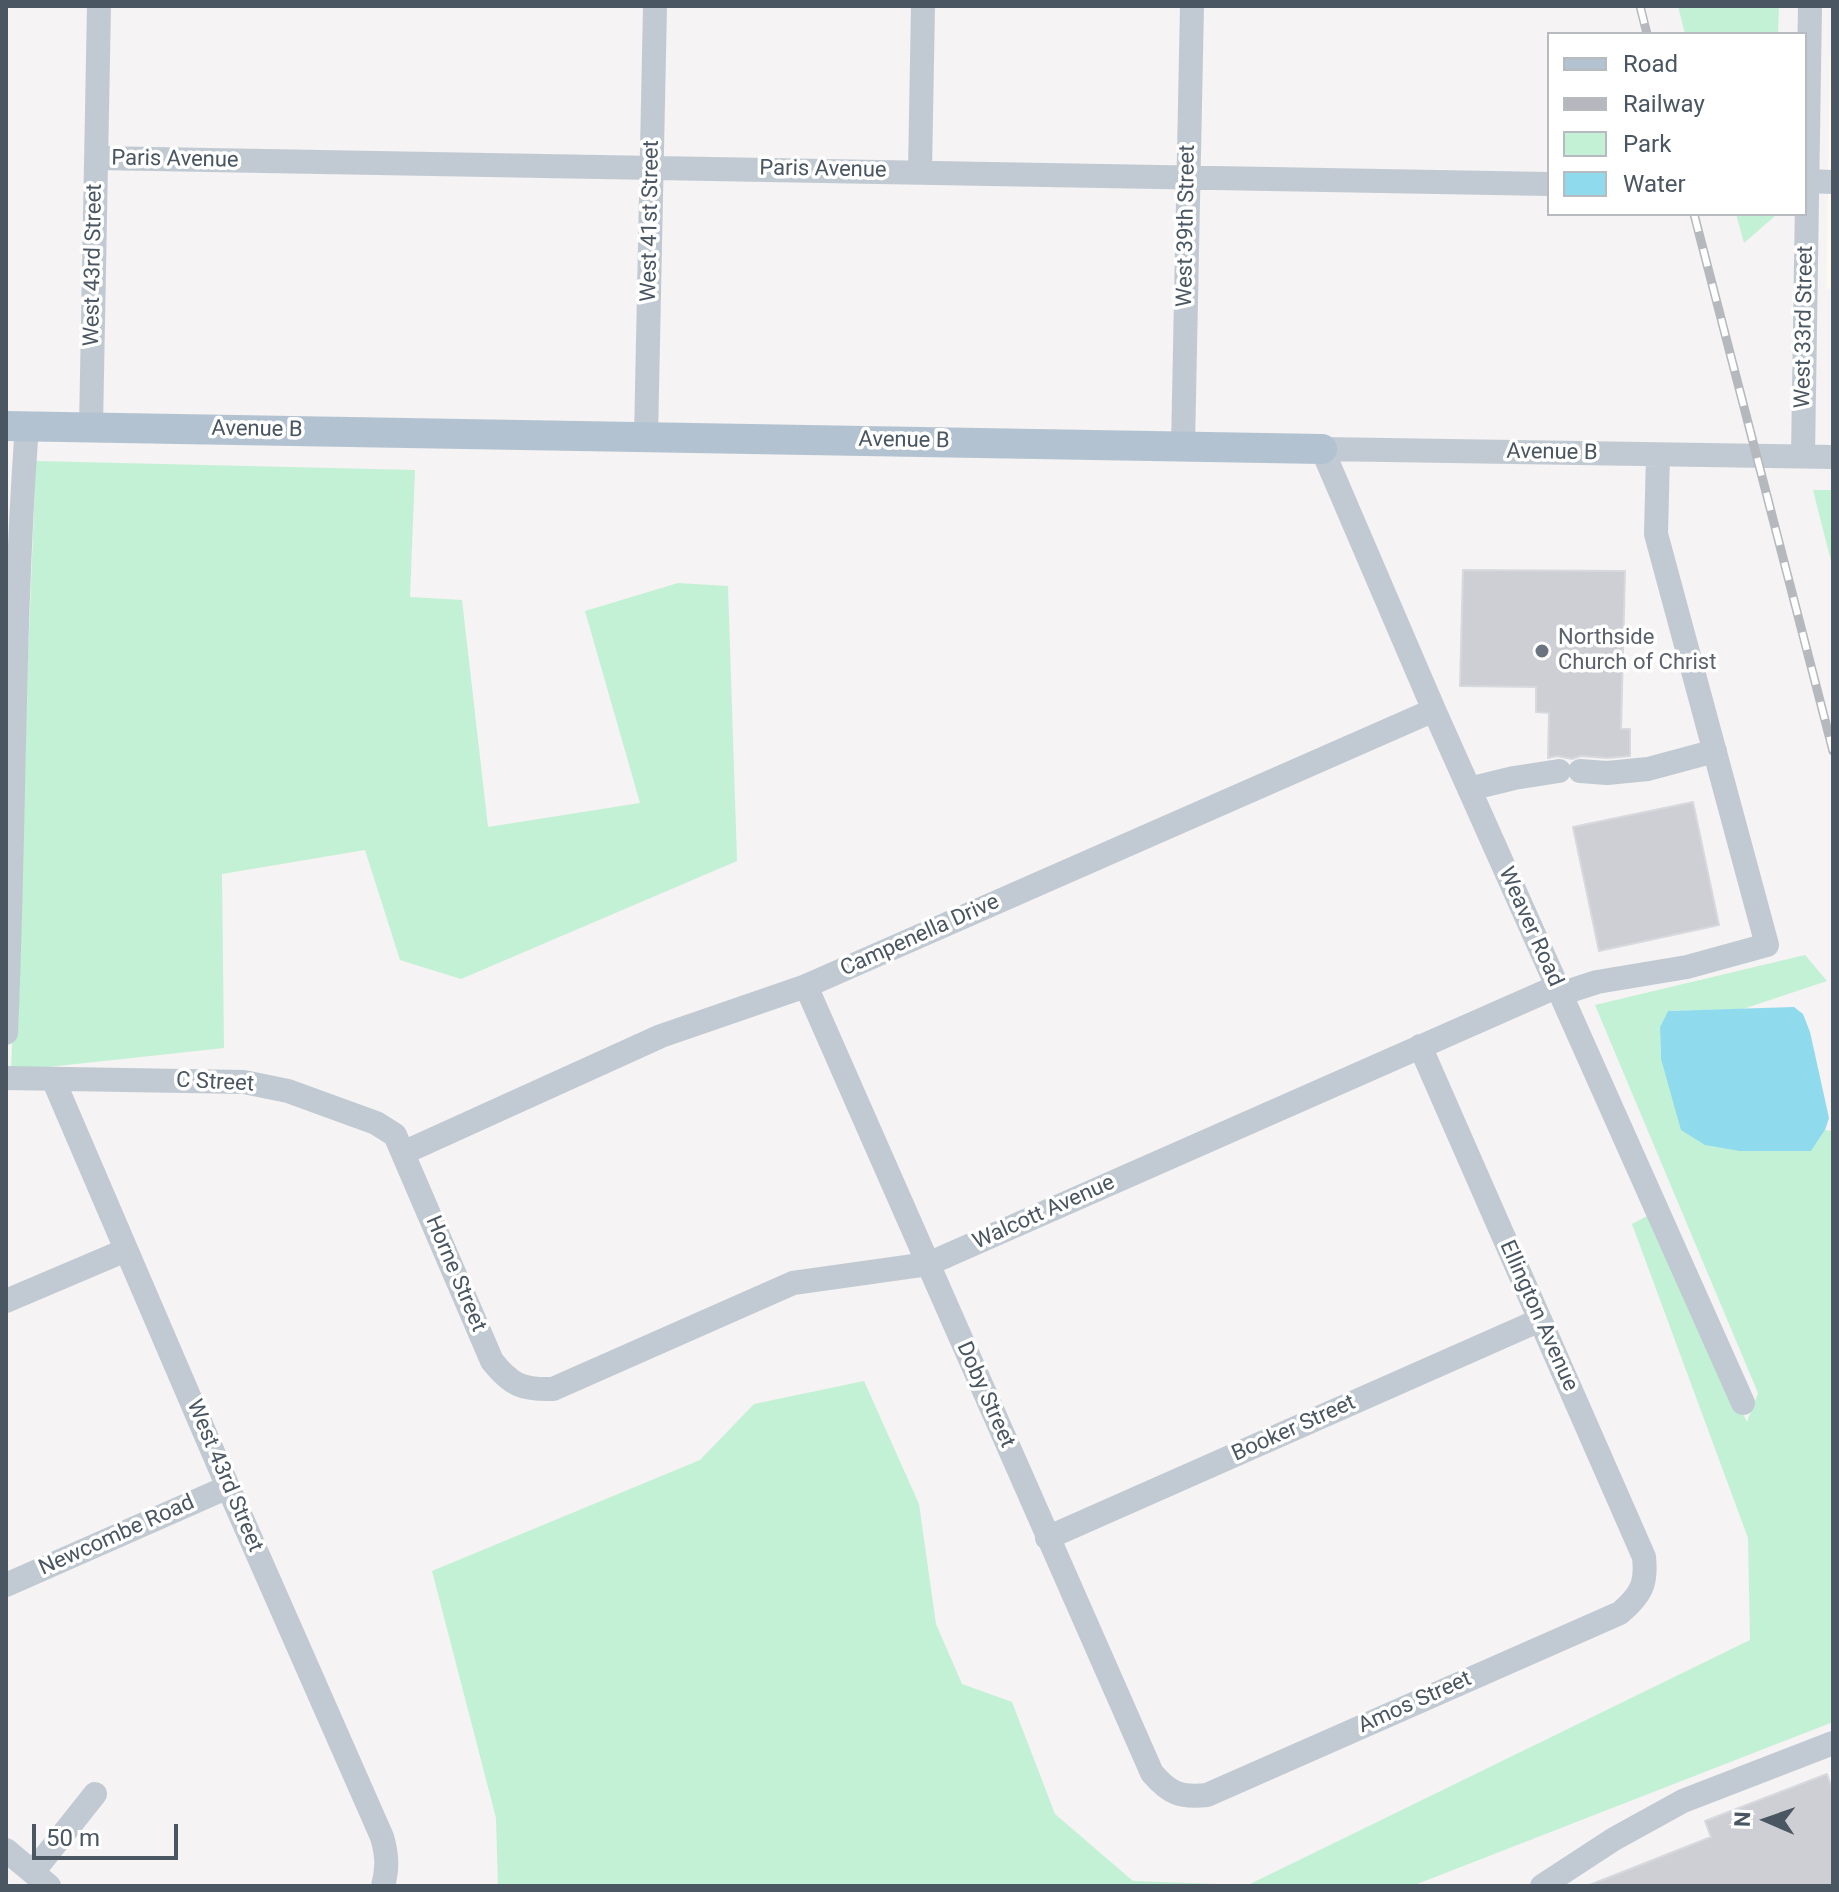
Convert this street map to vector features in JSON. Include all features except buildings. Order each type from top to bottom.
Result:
[{"type":"main road","name":"Avenue B","points":[[16,426],[1322,449]]},
{"type":"street","name":"West 43rd Street","points":[[91,427],[99,6]]},
{"type":"street","name":"West 41st Street","points":[[646,437],[655,6]]},
{"type":"street","points":[[920,172],[923,6]]},
{"type":"street","name":"West 39th Street","points":[[1183,446],[1192,6]]},
{"type":"street","points":[[1810,6],[1833,7]]},
{"type":"street","name":"West 33rd Street","points":[[1807,181],[1810,6]]},
{"type":"street","name":"Paris Avenue","points":[[97,158],[1547,184]]},
{"type":"street","points":[[1807,181],[1833,182]]},
{"type":"street","name":"West 33rd Street","points":[[1803,456],[1806,216]]},
{"type":"street","points":[[6,1033],[11,917],[16,426]]},
{"type":"street","name":"Avenue B","points":[[1322,449],[1833,457]]},
{"type":"street","name":"Weaver Road","points":[[1322,449],[1558,991],[1743,1403]]},
{"type":"street","points":[[1469,789],[1514,778],[1569,771],[1607,773],[1648,769],[1715,751],[1656,534],[1658,455]]},
{"type":"street","name":"Campenella Drive","points":[[403,1153],[661,1036],[806,986],[1434,710]]},
{"type":"street","name":"Walcott Avenue","points":[[518,1386],[535,1390],[553,1389],[793,1283],[928,1264],[1420,1046],[1558,991],[1687,967],[1767,945],[1715,751]]},
{"type":"street","name":"Doby Street","points":[[806,986],[1152,1773],[1163,1787],[1177,1794]]},
{"type":"street","name":"Ellington Avenue","points":[[1420,1046],[1644,1557],[1646,1575],[1642,1588]]},
{"type":"street","name":"C Street","points":[[6,1078],[244,1082],[288,1091],[376,1123],[395,1135],[403,1153]]},
{"type":"street","name":"West 43rd Street","points":[[53,1079],[382,1837],[387,1856],[385,1880]]},
{"type":"street","name":"Horne Street","points":[[403,1153],[492,1361],[504,1376],[518,1386]]},
{"type":"street","points":[[6,1301],[126,1250]]},
{"type":"street","name":"Booker Street","points":[[1047,1538],[1540,1320]]},
{"type":"street","name":"Newcombe Road","points":[[6,1585],[228,1487]]},
{"type":"street","name":"Amos Street","points":[[1177,1794],[1207,1795],[1620,1613],[1633,1602],[1642,1588]]},
{"type":"street","points":[[1542,1886],[1614,1839],[1683,1801],[1833,1743]]},
{"type":"street","points":[[6,1850],[41,1879],[95,1794]]},
{"type":"shaded area","points":[[1833,49],[1833,288],[1826,289],[1830,56]]},
{"type":"green space","points":[[1678,6],[1779,6],[1778,32],[1684,32]]},
{"type":"green space","points":[[1737,216],[1775,216],[1744,243]]},
{"type":"green space","points":[[36,461],[415,470],[410,597],[462,600],[488,827],[640,803],[585,611],[678,583],[728,586],[737,861],[461,979],[400,960],[365,850],[222,874],[224,1048],[11,1071]]},
{"type":"green space","points":[[1813,490],[1833,490],[1833,569]]},
{"type":"green space","points":[[1805,955],[1827,981],[1743,1009],[1668,1011],[1660,1027],[1661,1059],[1811,1151],[1825,1130],[1833,1131],[1833,1722],[1412,1886],[498,1886],[496,1818],[432,1571],[700,1460],[754,1404],[864,1381],[919,1504],[936,1624],[962,1684],[1012,1702],[1055,1814],[1133,1881],[1248,1885],[1750,1640],[1748,1538],[1632,1224],[1647,1216],[1747,1422],[1758,1393],[1595,1005]]},
{"type":"water","points":[[1794,1007],[1803,1014],[1810,1032],[1829,1118],[1811,1151],[1740,1151],[1705,1145],[1681,1130],[1661,1059],[1660,1027],[1668,1011]]},
{"type":"railway","points":[[1640,6],[1646,32]]},
{"type":"railway","points":[[1695,216],[1833,751]]},
{"type":"place","name":"Northside Church of Christ","points":[[1542,651]]}]
